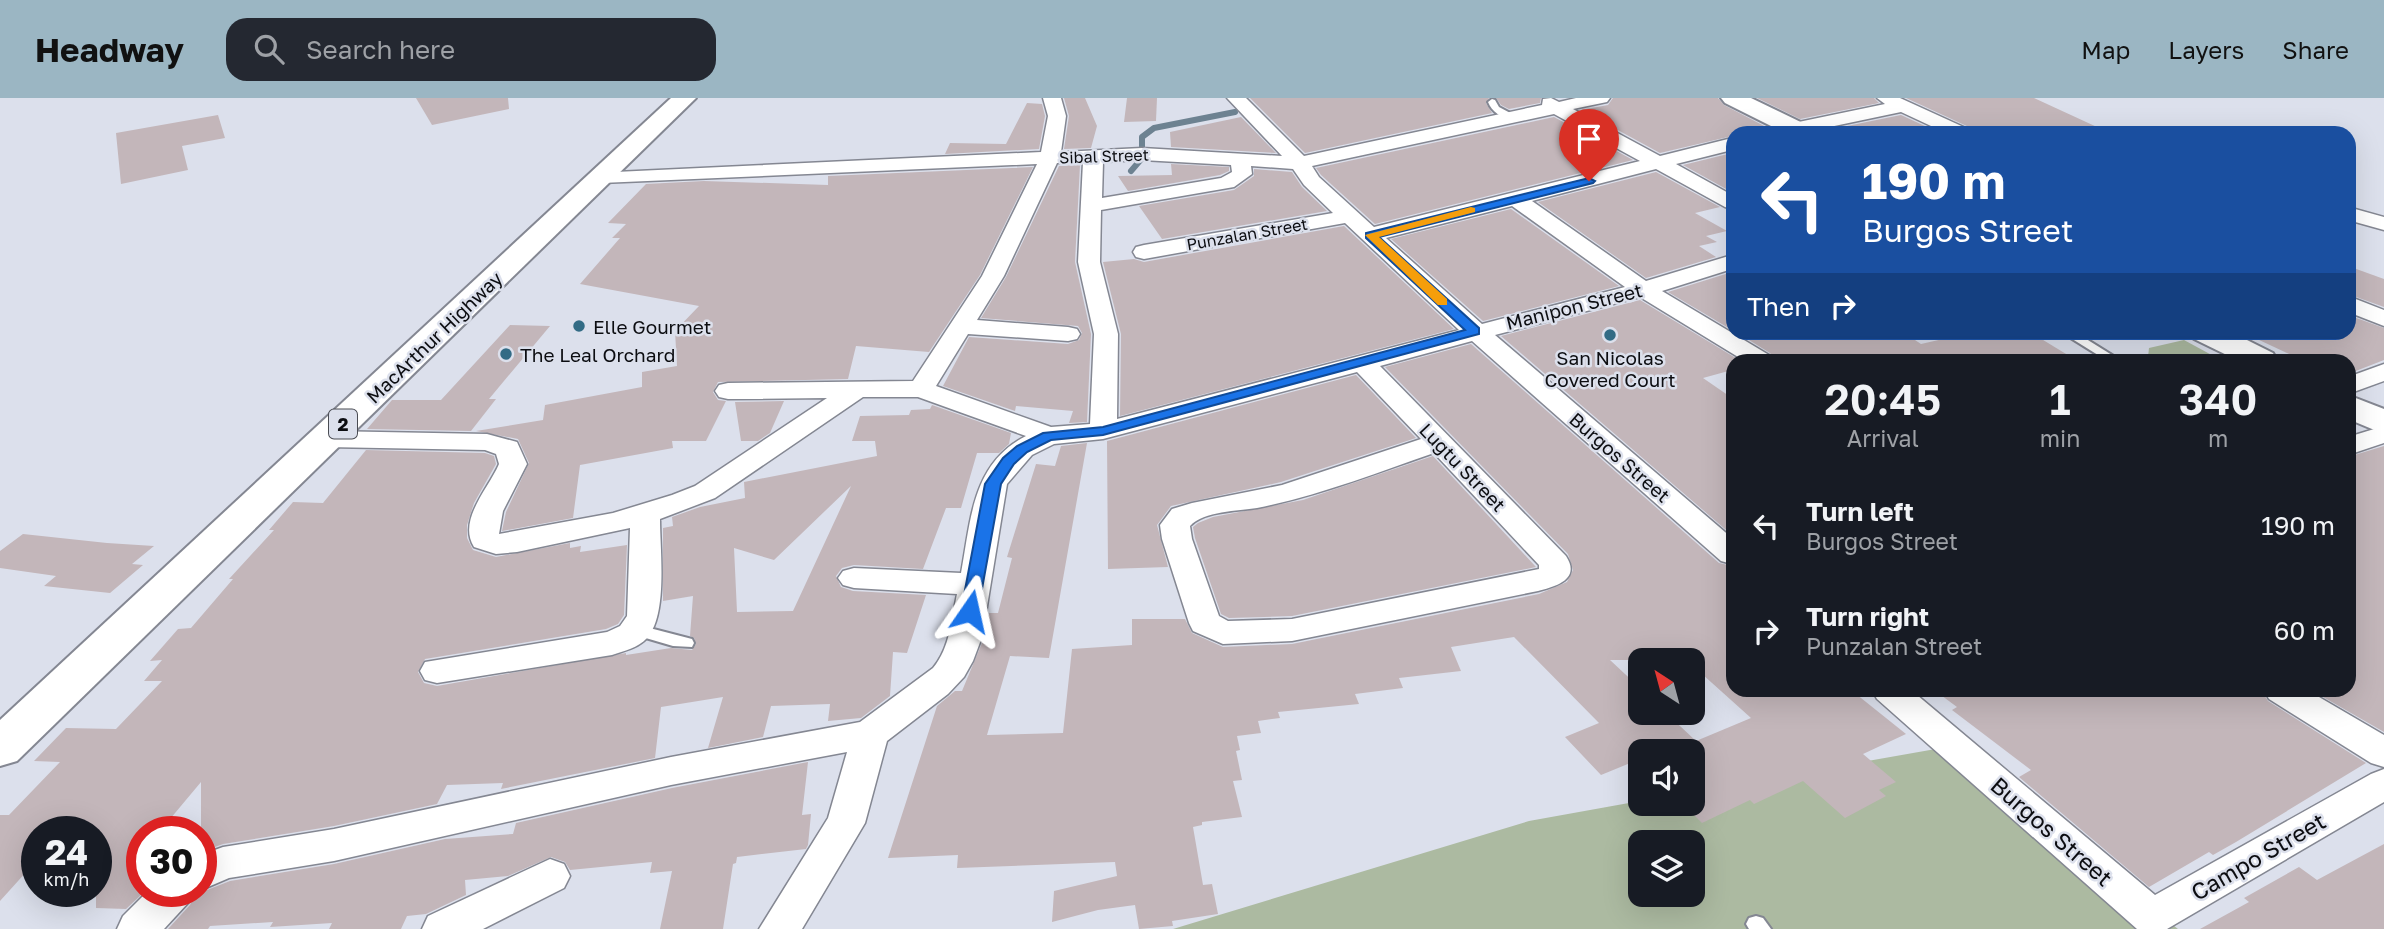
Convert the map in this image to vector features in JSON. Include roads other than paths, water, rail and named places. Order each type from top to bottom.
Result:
[{"type":"main road","name":"MacArthur Highway","points":[[0,748],[684,98]]},
{"type":"main road","points":[[1733,98],[1782,126]]},
{"type":"main road","points":[[2218,340],[2242,354]]},
{"type":"main road","points":[[2356,409],[2384,423]]},
{"type":"street","points":[[921,389],[993,276],[1051,158],[1057,116],[1052,98]]},
{"type":"street","name":"Burgos Street","points":[[1236,98],[1300,163],[1311,181],[1475,331],[1726,549]]},
{"type":"street","name":"Sibal Street","points":[[601,177],[825,170],[1093,156],[1181,155],[1300,163],[1511,117],[1549,103],[1601,98]]},
{"type":"street","points":[[1886,98],[1946,126]]},
{"type":"street","points":[[1549,103],[1726,200]]},
{"type":"street","points":[[1814,126],[1904,106]]},
{"type":"street","points":[[1370,235],[1726,146]]},
{"type":"street","points":[[1093,156],[1090,274],[1106,334],[1103,431]]},
{"type":"street","points":[[1091,206],[1227,183],[1242,174],[1240,159]]},
{"type":"street","points":[[1516,199],[1643,289],[1726,339]]},
{"type":"street","points":[[2356,215],[2384,224]]},
{"type":"street","name":"Punzalan Street","points":[[1144,252],[1350,216]]},
{"type":"street","name":"Manipon Street","points":[[870,734],[951,670],[965,637],[993,484],[1008,461],[1022,449],[1048,436],[1103,431],[1475,331],[1643,289],[1726,263]]},
{"type":"street","points":[[2356,306],[2384,318]]},
{"type":"street","points":[[962,327],[1068,334]]},
{"type":"street","points":[[1727,340],[1750,354]]},
{"type":"street","name":"Lugtu Street","points":[[1363,363],[1439,442],[1555,563],[1555,574],[1538,581],[1292,629],[1223,633],[1205,623],[1177,539],[1175,525],[1183,516],[1202,509],[1289,493],[1439,442]]},
{"type":"street","points":[[2356,383],[2384,372]]},
{"type":"street","points":[[728,391],[854,392],[921,389],[1048,436]]},
{"type":"street","points":[[327,439],[487,442],[507,448],[513,464],[489,510],[482,531],[485,540],[496,544],[645,515],[679,504],[705,492],[854,392]]},
{"type":"street","points":[[2356,444],[2384,434]]},
{"type":"street","points":[[437,671],[612,643],[638,630],[643,616],[645,515]]},
{"type":"street","points":[[854,578],[975,584]]},
{"type":"street","name":"Burgos Street","points":[[1897,697],[2142,923]]},
{"type":"street","points":[[2292,697],[2384,753]]},
{"type":"street","points":[[217,866],[334,845],[671,771],[870,734],[846,823],[780,929]]},
{"type":"street","name":"Campo Street","points":[[2142,923],[2384,784]]},
{"type":"street","points":[[443,929],[550,876]]},
{"type":"street","points":[[138,929],[159,907]]},
{"type":"lane","points":[[1492,102],[1495,109],[1511,117]]},
{"type":"lane","points":[[2080,340],[2104,354]]},
{"type":"lane","points":[[638,630],[650,632],[662,640],[686,643]]},
{"type":"waterway","points":[[1142,150],[1142,137],[1154,128],[1235,112]]},
{"type":"waterway","points":[[1131,171],[1143,157]]},
{"type":"place","name":"Elle Gourmet","points":[[579,326]]},
{"type":"place","name":"San Nicolas Covered Court","points":[[1610,335]]},
{"type":"place","name":"The Leal Orchard","points":[[506,354]]}]
